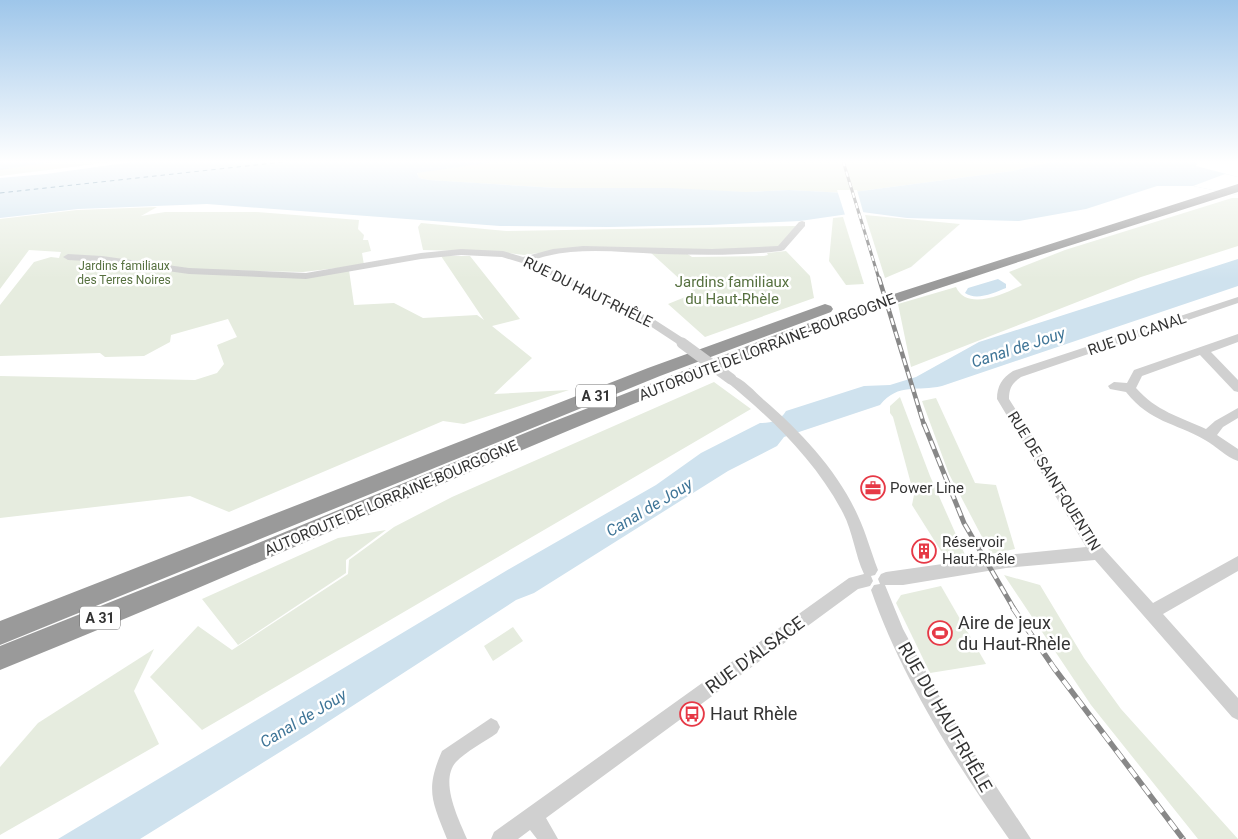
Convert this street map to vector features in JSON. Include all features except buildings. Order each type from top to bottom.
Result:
[{"type":"highway","name":"AUTOROUTE DE LORRAINE-BOURGOGNE","points":[[0,633],[654,372],[896,284],[1167,200]]},
{"type":"highway","name":"AUTOROUTE DE LORRAINE-BOURGOGNE","points":[[0,658],[259,553],[554,429],[790,336],[993,265],[1201,200]]},
{"type":"highway","points":[[0,625],[132,580]]},
{"type":"street","points":[[525,260],[536,255],[588,248],[698,252],[762,251],[781,248],[802,224]]},
{"type":"street","name":"RUE DU HAUT-RHÊLE","points":[[68,257],[102,259],[189,271],[306,276],[421,256],[461,252],[503,254],[525,260],[651,322],[731,379],[770,415],[824,472],[848,509],[892,626],[933,702],[968,761],[1021,839]]},
{"type":"street","name":"RUE DU CANAL","points":[[1035,368],[1238,300]]},
{"type":"street","points":[[1130,388],[1138,373],[1237,339]]},
{"type":"street","points":[[1201,351],[1238,388]]},
{"type":"street","name":"RUE DE SAINT-QUENTIN","points":[[1035,368],[1008,380],[1003,390],[1004,399],[1098,553],[1152,612],[1238,712]]},
{"type":"street","points":[[1114,386],[1130,388],[1148,409],[1164,419],[1208,436],[1238,456]]},
{"type":"street","points":[[1208,436],[1218,424],[1238,412]]},
{"type":"street","points":[[875,580],[908,579],[949,569],[1042,556],[1098,553]]},
{"type":"street","points":[[1152,612],[1238,562]]},
{"type":"street","name":"RUE D'ALSACE","points":[[501,839],[854,583],[875,580]]},
{"type":"street","points":[[457,839],[441,799],[441,779],[448,757],[491,727]]},
{"type":"street","points":[[533,816],[548,839]]},
{"type":"green space","points":[[1225,200],[1238,200],[1238,246],[1141,277],[911,367],[898,304],[956,287],[961,294],[969,298],[977,299],[997,296],[1022,285],[1009,272],[1065,250]]},
{"type":"green space","name":"Jardins familiaux des Terres Noires","points":[[157,207],[141,216],[165,212],[257,212],[359,220],[358,229],[364,235],[363,240],[368,240],[371,251],[362,253],[364,265],[303,272],[208,270],[296,276],[349,270],[354,305],[394,303],[423,318],[477,315],[484,320],[441,256],[470,256],[520,319],[492,326],[532,358],[494,394],[569,390],[464,424],[443,421],[229,512],[190,496],[0,518],[0,376],[195,380],[217,373],[224,364],[217,345],[237,337],[228,319],[171,335],[170,342],[144,356],[105,357],[100,353],[0,356],[0,305],[34,262],[51,257],[59,258],[61,252],[29,250],[0,289],[0,219],[77,210]]},
{"type":"green space","points":[[865,215],[960,224],[911,267],[885,278]]},
{"type":"green space","points":[[843,217],[864,284],[846,285],[829,261],[833,218]]},
{"type":"green space","points":[[421,223],[506,231],[796,226],[778,247],[736,250],[582,247],[524,255],[500,252],[423,250],[418,227]]},
{"type":"green space","name":"Jardins familiaux du Haut-Rhèle","points":[[786,251],[810,276],[814,298],[705,337],[668,304],[695,293],[650,252],[686,253],[692,257],[764,256],[768,255],[767,253]]},
{"type":"green space","points":[[714,382],[751,409],[202,730],[150,677],[198,626],[232,650],[348,574],[349,560],[394,527],[452,497]]},
{"type":"green space","points":[[900,397],[930,476],[966,557],[946,559],[912,505],[914,495],[893,417],[890,413],[890,406]]},
{"type":"green space","points":[[936,398],[975,483],[996,485],[1015,549],[991,554],[949,474],[922,401]]},
{"type":"green space","points":[[386,530],[346,560],[346,573],[238,645],[202,599],[338,538]]},
{"type":"green space","points":[[1004,575],[1040,585],[1084,658],[1121,709],[1238,839],[1198,839],[1091,705]]},
{"type":"green space","name":"Aire de jeux du Haut-Rhèle","points":[[941,586],[986,664],[930,673],[896,603],[901,595]]},
{"type":"green space","points":[[513,627],[523,641],[493,661],[484,646]]},
{"type":"green space","points":[[154,649],[134,691],[159,744],[0,835],[0,767],[38,723]]},
{"type":"water","points":[[0,200],[1113,200],[1086,209],[1019,221],[907,218],[862,212],[800,221],[709,225],[608,227],[500,226],[207,204],[78,209],[0,218]]},
{"type":"water","name":"Canal de Jouy","points":[[1238,259],[1238,286],[942,386],[901,390],[887,398],[880,405],[784,437],[777,446],[728,471],[534,593],[516,600],[309,734],[140,839],[58,839],[511,568],[656,485],[701,453],[760,423],[775,421],[786,411],[864,386],[890,385],[916,377],[979,342]]},
{"type":"water","points":[[998,279],[1006,284],[1006,288],[980,296],[965,293],[968,288]]},
{"type":"pier","points":[[840,200],[860,200],[864,215],[845,215]]},
{"type":"railway","points":[[855,200],[879,279]]},
{"type":"railway","points":[[879,278],[924,425]]},
{"type":"railway","points":[[924,424],[964,523],[1014,609]]},
{"type":"railway","points":[[1013,608],[1054,668],[1183,839]]},
{"type":"place","name":"Power Line","points":[[873,488]]},
{"type":"place","name":"Réservoir Haut-Rhêle","points":[[924,551]]},
{"type":"place","name":"Aire de jeux du Haut-Rhèle","points":[[940,633]]},
{"type":"place","name":"Haut Rhèle","points":[[692,714]]}]
